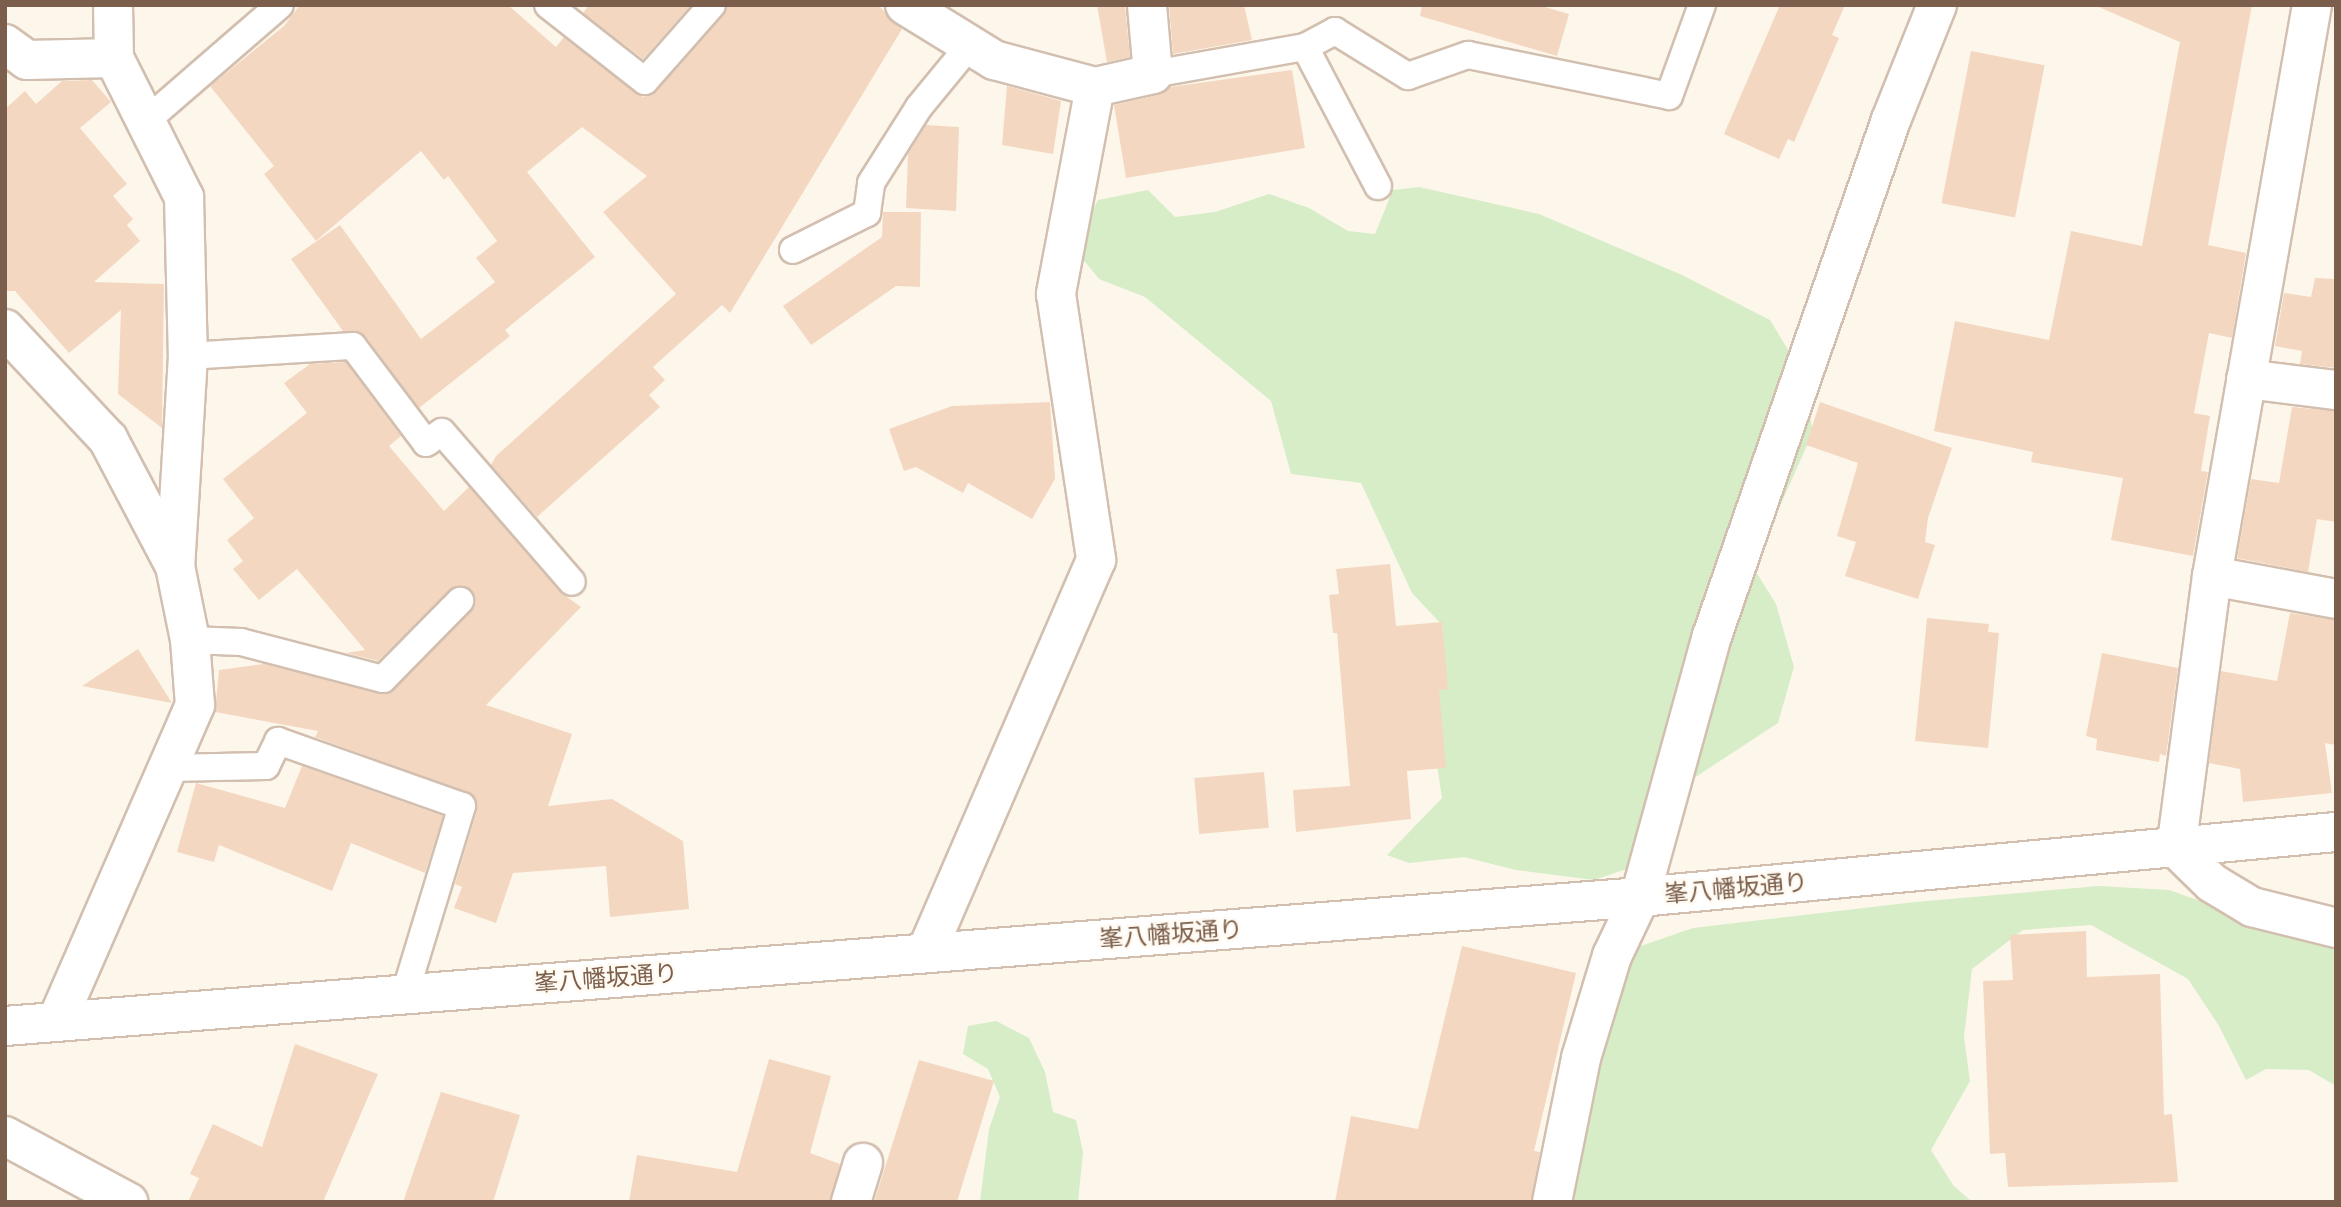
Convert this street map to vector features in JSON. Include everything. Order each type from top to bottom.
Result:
[{"type":"street","points":[[57,1021],[195,705],[190,640],[175,566],[188,356],[184,197],[114,58],[113,5]]},
{"type":"street","points":[[905,5],[994,60],[1095,87],[1153,74],[1147,5]]},
{"type":"street","points":[[1552,1202],[1581,1058],[1612,956],[1640,897],[1712,636],[1891,120],[1937,5]]},
{"type":"street","points":[[2312,5],[2212,576],[2176,848],[2212,883],[2252,907],[2336,928]]},
{"type":"street","points":[[13,61],[114,58]]},
{"type":"street","points":[[926,953],[1096,560],[1056,294],[1095,87]]},
{"type":"street","points":[[5,329],[108,439],[175,566]]},
{"type":"street","points":[[2246,379],[2336,390]]},
{"type":"street","points":[[2212,576],[2336,599]]},
{"type":"street","name":"峯八幡坂通り","points":[[5,1026],[1640,897],[2336,832]]},
{"type":"street","points":[[5,1136],[128,1202]]},
{"type":"street","points":[[851,1202],[863,1163]]},
{"type":"lane","points":[[146,121],[280,5]]},
{"type":"lane","points":[[548,5],[645,81],[712,5]]},
{"type":"lane","points":[[1153,74],[1305,47],[1335,31],[1408,76],[1468,55],[1669,96],[1702,5]]},
{"type":"lane","points":[[793,250],[867,213],[871,183],[919,107],[970,45]]},
{"type":"lane","points":[[1305,47],[1378,186]]},
{"type":"lane","points":[[188,356],[353,346],[426,443],[442,432],[572,582]]},
{"type":"lane","points":[[190,640],[242,642],[383,679],[460,601]]},
{"type":"lane","points":[[167,768],[266,766],[278,741],[462,806],[405,994]]},
{"type":"green space","points":[[1419,187],[1539,214],[1682,275],[1770,320],[1801,371],[1813,432],[1753,567],[1776,604],[1794,667],[1778,723],[1694,778],[1668,855],[1594,880],[1516,870],[1464,857],[1409,863],[1387,855],[1442,798],[1431,725],[1443,626],[1412,593],[1361,483],[1291,474],[1271,401],[1145,297],[1099,279],[1073,247],[1098,200],[1148,190],[1175,217],[1215,212],[1269,194],[1309,208],[1348,231],[1375,234],[1393,190]]},
{"type":"green space","points":[[2099,886],[2169,890],[2220,908],[2336,911],[2336,1086],[2309,1070],[2266,1069],[2246,1080],[2219,1026],[2188,979],[2091,925],[2023,930],[1972,969],[1964,1037],[1970,1081],[1931,1150],[1953,1185],[1972,1202],[1572,1202],[1609,1020],[1635,948],[1693,928],[1915,902]]},
{"type":"green space","points":[[996,1021],[1029,1038],[1045,1072],[1053,1112],[1076,1120],[1083,1152],[1078,1202],[980,1202],[989,1129],[1000,1097],[988,1069],[963,1054],[968,1026]]},
{"type":"building","points":[[300,5],[508,5],[556,47],[564,37],[643,97],[657,91],[724,15],[727,5],[878,5],[902,29],[730,313],[722,305],[653,367],[665,380],[649,395],[660,407],[537,517],[491,465],[496,456],[676,294],[603,212],[647,176],[582,127],[527,172],[595,257],[505,330],[510,336],[419,408],[366,337],[343,331],[291,259],[340,225],[421,339],[495,282],[476,258],[497,241],[448,176],[444,180],[421,151],[316,241],[264,174],[274,166],[210,86],[284,26]]},
{"type":"building","points":[[589,5],[691,5],[643,59],[583,13]]},
{"type":"building","points":[[1097,5],[1125,5],[1130,57],[1107,62]]},
{"type":"building","points":[[1169,5],[1244,5],[1252,40],[1173,54]]},
{"type":"building","points":[[1422,5],[1538,5],[1569,14],[1557,56],[1420,16]]},
{"type":"building","points":[[1780,5],[1845,5],[1832,35],[1839,38],[1794,142],[1788,139],[1779,159],[1724,134]]},
{"type":"building","points":[[2094,5],[2252,5],[2208,245],[2246,253],[2232,338],[2209,333],[2194,413],[2210,416],[2201,471],[2208,472],[2193,556],[2111,540],[2123,478],[2031,462],[2033,452],[1934,431],[1955,321],[2049,340],[2071,231],[2142,246],[2180,42]]},
{"type":"building","points":[[1971,51],[2045,65],[2015,217],[1941,203]]},
{"type":"building","points":[[1292,70],[1305,148],[1126,178],[1114,105],[1158,95],[1170,87]]},
{"type":"building","points":[[92,80],[111,102],[80,128],[127,184],[113,196],[133,219],[127,225],[140,241],[94,282],[164,284],[162,428],[118,394],[121,310],[69,353],[15,291],[5,291],[5,109],[25,91],[36,104],[62,81]]},
{"type":"building","points":[[1007,86],[1061,101],[1053,154],[1002,145]]},
{"type":"building","points":[[926,125],[959,127],[956,211],[906,208],[908,154]]},
{"type":"building","points":[[883,212],[921,212],[920,287],[896,286],[811,345],[783,306],[882,237]]},
{"type":"building","points":[[2315,278],[2336,279],[2336,368],[2300,364],[2302,351],[2275,346],[2284,293],[2311,297]]},
{"type":"building","points":[[346,362],[401,436],[389,446],[444,511],[469,487],[560,592],[581,607],[486,705],[572,734],[548,806],[612,799],[683,841],[689,909],[610,917],[606,866],[513,873],[496,923],[454,908],[462,887],[455,884],[477,810],[473,795],[315,737],[318,731],[215,712],[219,670],[264,664],[388,694],[475,606],[471,590],[455,586],[378,661],[346,653],[365,650],[297,569],[259,600],[233,569],[243,561],[227,540],[254,518],[223,479],[307,413],[284,383],[310,364]]},
{"type":"building","points":[[1050,402],[1055,479],[1032,519],[968,483],[963,493],[916,467],[904,471],[889,429],[952,406]]},
{"type":"building","points":[[1820,402],[1952,448],[1928,518],[1925,542],[1935,545],[1918,599],[1845,576],[1856,542],[1837,536],[1858,463],[1806,445]]},
{"type":"building","points":[[2292,407],[2336,411],[2336,522],[2317,519],[2308,572],[2237,558],[2251,479],[2279,483]]},
{"type":"building","points":[[1390,564],[1396,626],[1442,622],[1448,689],[1439,690],[1446,768],[1407,771],[1411,819],[1296,832],[1293,790],[1350,786],[1337,633],[1333,633],[1329,595],[1339,594],[1336,569]]},
{"type":"building","points":[[2290,613],[2336,620],[2336,745],[2325,743],[2332,793],[2243,802],[2240,769],[2209,763],[2221,671],[2277,681]]},
{"type":"building","points":[[1927,618],[1989,624],[1988,632],[1999,633],[1988,748],[1915,741]]},
{"type":"building","points":[[138,649],[172,703],[82,686]]},
{"type":"building","points":[[2102,653],[2178,668],[2166,756],[2160,754],[2159,762],[2096,750],[2097,739],[2086,736]]},
{"type":"building","points":[[302,766],[443,816],[425,873],[351,843],[332,891],[219,845],[214,862],[177,852],[196,783],[285,808]]},
{"type":"building","points":[[1264,772],[1269,828],[1199,834],[1194,778]]},
{"type":"building","points":[[2086,931],[2087,977],[2160,974],[2164,1115],[2172,1114],[2178,1182],[2008,1187],[2005,1153],[1990,1154],[1983,981],[2013,980],[2010,935]]},
{"type":"building","points":[[1462,946],[1576,973],[1534,1151],[1540,1152],[1531,1202],[1335,1202],[1351,1116],[1418,1129]]},
{"type":"building","points":[[295,1044],[378,1074],[323,1202],[188,1202],[199,1178],[190,1174],[213,1124],[262,1147]]},
{"type":"building","points":[[769,1059],[831,1076],[810,1153],[840,1164],[830,1202],[629,1202],[637,1155],[737,1172]]},
{"type":"building","points":[[919,1060],[994,1081],[957,1202],[874,1202]]},
{"type":"building","points":[[441,1092],[520,1115],[493,1202],[403,1202]]}]
